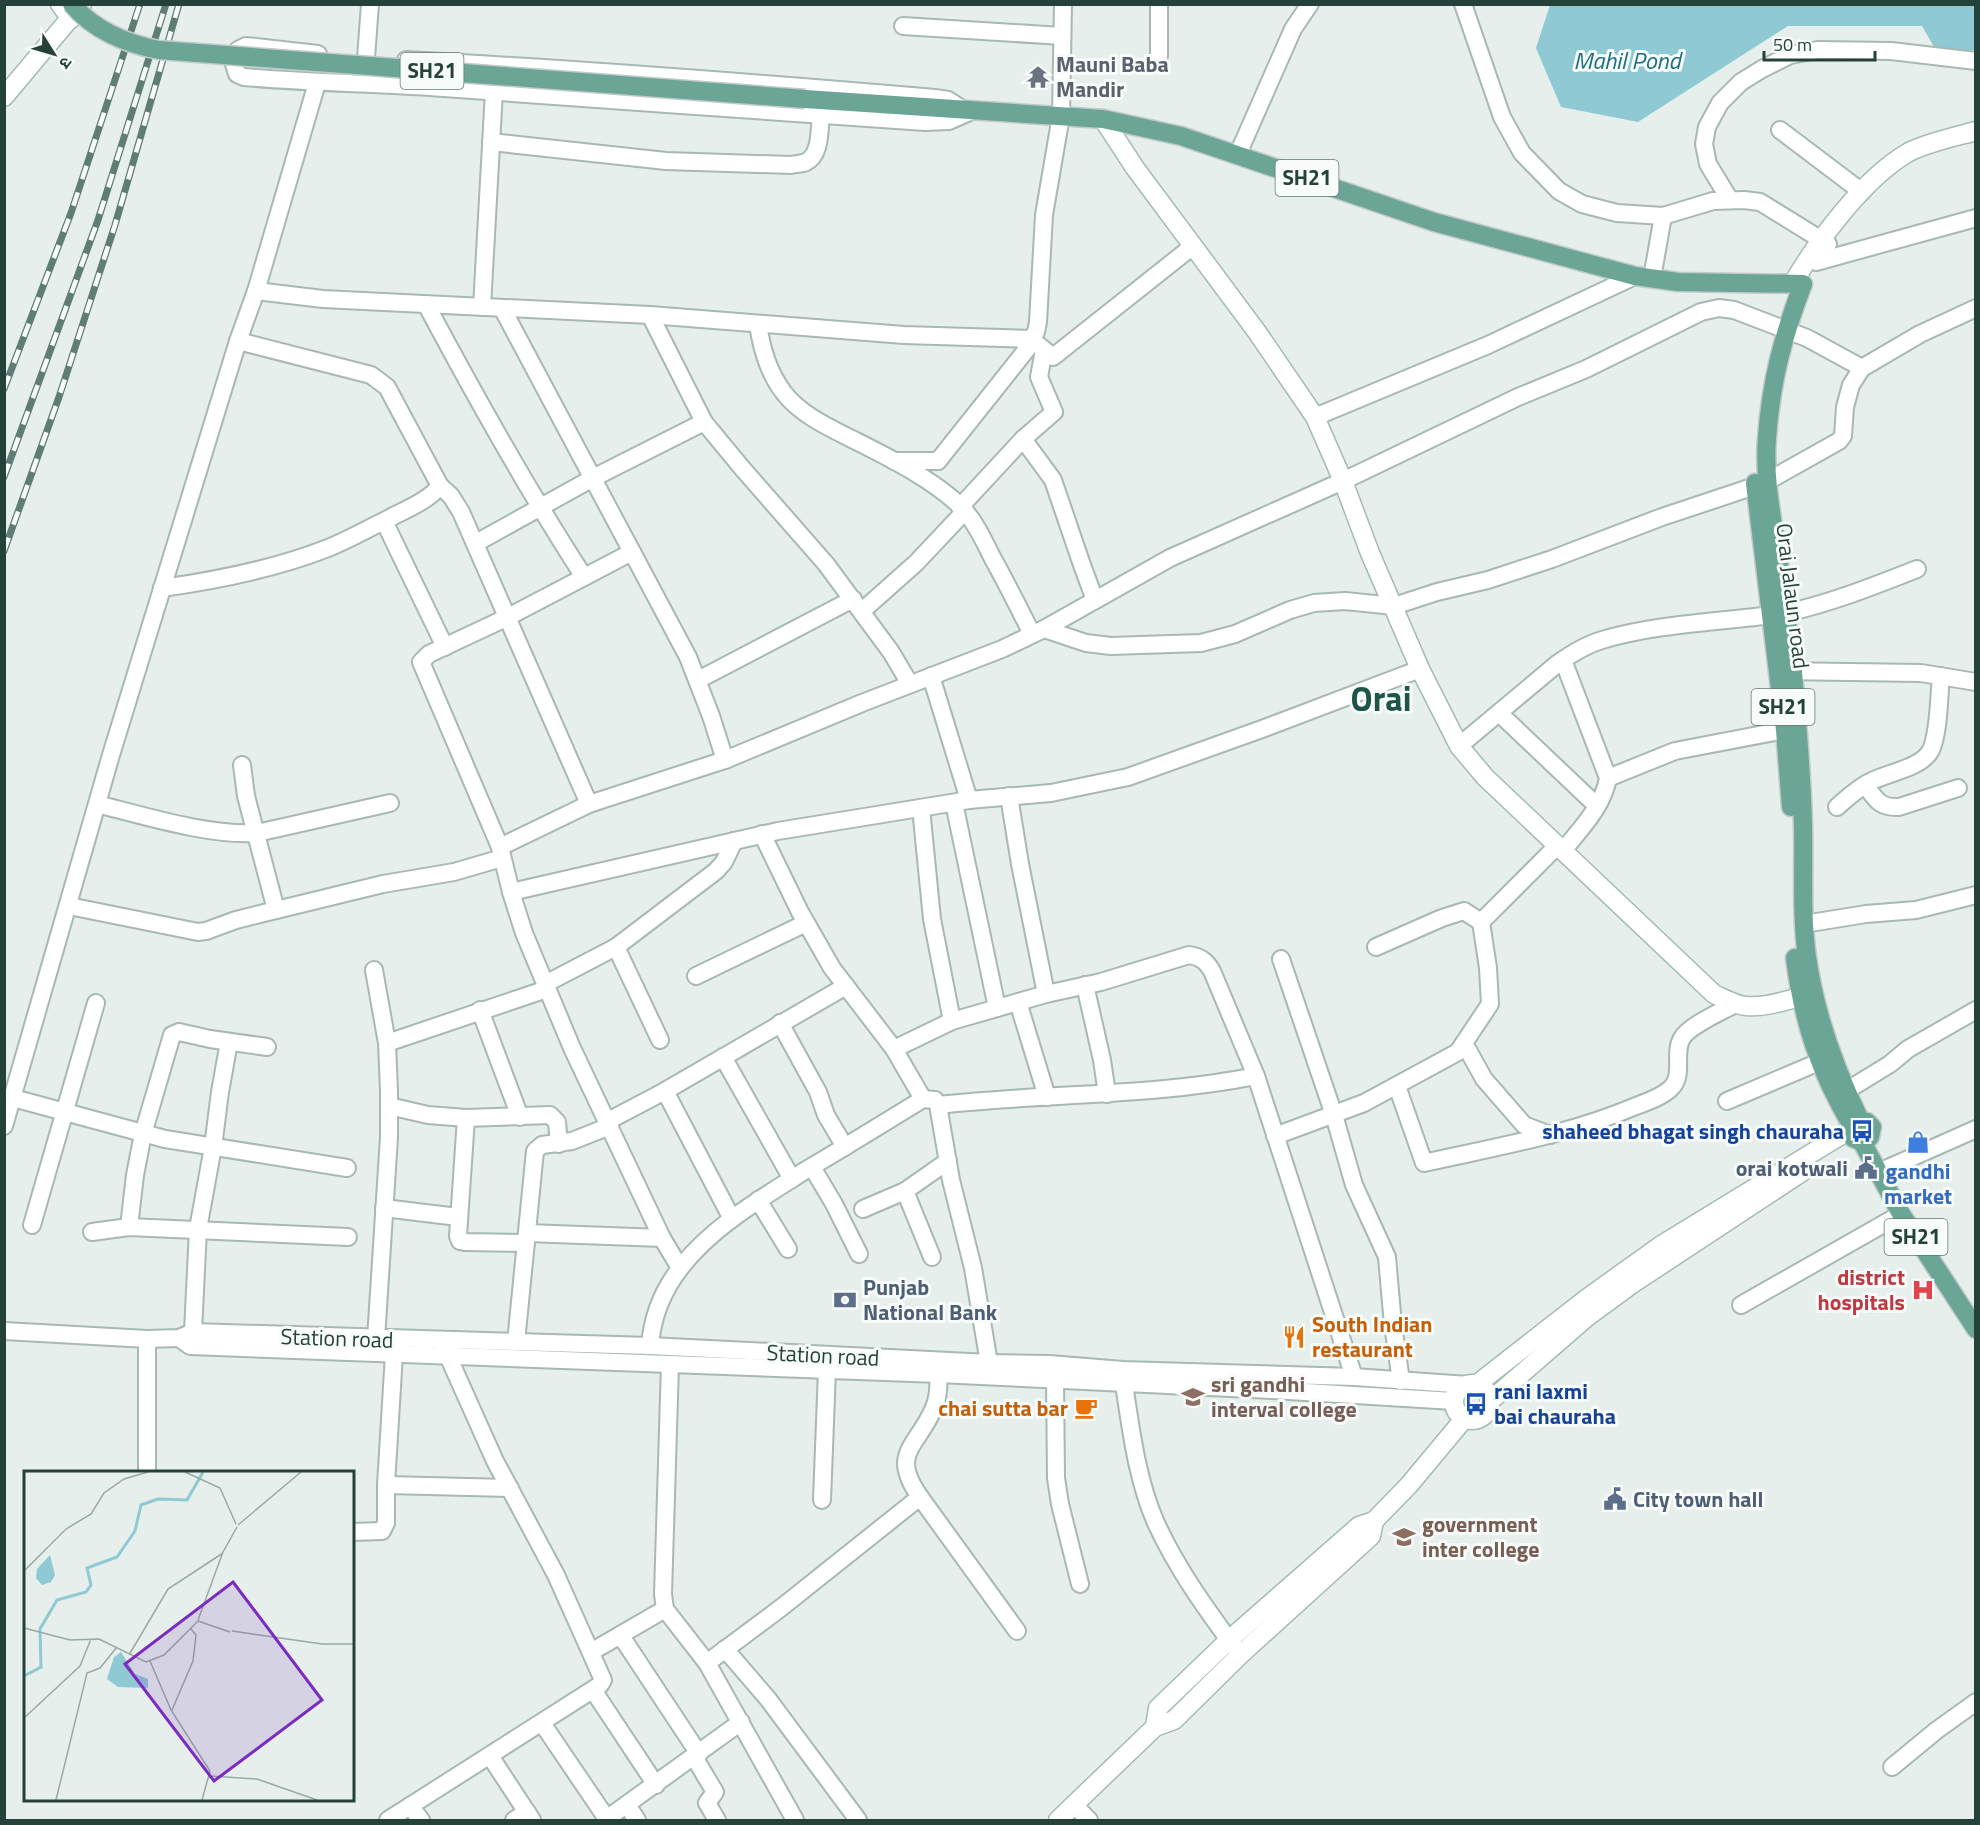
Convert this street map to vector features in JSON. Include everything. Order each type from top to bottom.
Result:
[{"type":"main road","name":"SH21","points":[[75,9],[95,25],[133,45],[159,50],[1103,119],[1181,136],[1434,222],[1644,277],[1678,282],[1798,284]]},
{"type":"main road","name":"Orai Jalaun road","points":[[1798,284],[1781,327],[1760,484],[1779,614],[1792,730],[1807,995],[1819,1062],[1833,1094],[1859,1132],[1901,1214],[1976,1329]]},
{"type":"main road","name":"Orai Jalaun road","points":[[1798,825],[1795,955],[1807,995],[1846,1091],[1859,1132]]},
{"type":"main road","points":[[1859,1132],[1888,1168],[1976,1308]]},
{"type":"street","points":[[5,96],[75,9],[60,4]]},
{"type":"street","points":[[366,58],[370,4]]},
{"type":"street","points":[[698,680],[857,605],[916,563],[1023,439],[1054,412],[1039,377],[1033,343],[1038,322],[1044,215],[1061,116],[1063,4]]},
{"type":"street","points":[[1158,56],[1159,4]]},
{"type":"street","points":[[1238,154],[1293,29],[1310,4]]},
{"type":"street","points":[[1463,4],[1502,117],[1522,153],[1558,191],[1582,204],[1617,213],[1663,216],[1713,201],[1760,202],[1824,242]]},
{"type":"street","points":[[903,26],[1062,36]]},
{"type":"street","points":[[246,46],[366,58],[749,81],[935,98],[948,100],[968,109],[949,121],[925,122],[821,116],[414,86],[317,83],[244,77],[237,74],[233,61],[238,50],[246,46]]},
{"type":"street","points":[[1730,200],[1708,164],[1704,144],[1707,127],[1720,103],[1741,82],[1762,69],[1790,55],[1818,51],[1891,51],[1976,61]]},
{"type":"street","points":[[4,1126],[97,804],[238,341],[256,291],[317,83]]},
{"type":"street","points":[[482,307],[494,92]]},
{"type":"street","points":[[491,142],[666,161],[791,165],[807,162],[813,156],[818,144],[821,116]]},
{"type":"street","points":[[1103,119],[1135,168],[1257,332],[1315,417],[1420,669],[1460,746],[1485,777],[1714,994],[1736,1004],[1760,1005],[1807,995]]},
{"type":"street","points":[[1780,130],[1862,192]]},
{"type":"street","points":[[1798,284],[1824,242],[1862,192],[1891,164],[1911,151],[1976,131]]},
{"type":"street","points":[[1798,284],[1816,262],[1824,242],[1911,151]]},
{"type":"street","points":[[1315,417],[1644,277],[1663,216]]},
{"type":"street","points":[[1816,262],[1976,218]]},
{"type":"street","points":[[256,291],[323,299],[650,315],[758,325],[1033,343],[1053,357],[1193,246]]},
{"type":"street","points":[[426,304],[490,425],[584,577]]},
{"type":"street","points":[[502,308],[688,657],[725,760]]},
{"type":"street","points":[[69,906],[207,932],[236,920],[383,884],[454,872],[501,852],[589,804],[725,760],[1002,649],[1038,632],[1170,558],[1343,481],[1518,397],[1615,355],[1701,312],[1719,308],[1734,310],[1781,327],[1862,368]]},
{"type":"street","points":[[758,325],[762,347],[771,372],[784,394],[802,411],[892,460],[945,493],[963,509],[1038,632],[1111,646],[1201,643],[1235,634],[1290,610],[1314,603],[1344,601],[1394,606],[1437,592],[1488,580],[1552,559],[1662,517],[1760,484],[1839,441],[1844,436],[1845,406],[1851,386],[1862,368],[1920,334],[1976,308]]},
{"type":"street","points":[[650,315],[704,422],[826,564],[891,652],[910,684]]},
{"type":"street","points":[[238,341],[371,375],[387,387],[440,486],[451,496],[461,512],[589,804]]},
{"type":"street","points":[[938,461],[1033,343]]},
{"type":"street","points":[[476,543],[593,478],[704,422]]},
{"type":"street","points":[[1023,439],[1053,480],[1095,600]]},
{"type":"street","points":[[892,460],[938,461]]},
{"type":"street","points":[[938,461],[945,493]]},
{"type":"street","points":[[162,588],[214,580],[282,565],[329,548],[412,507],[434,493],[440,486]]},
{"type":"street","points":[[384,521],[445,647]]},
{"type":"street","points":[[632,552],[445,647],[424,658],[421,662],[501,852],[524,933],[572,1048],[662,1238],[680,1268]]},
{"type":"street","points":[[1460,746],[1573,652],[1601,640],[1665,628],[1779,614],[1814,607],[1917,569]]},
{"type":"street","points":[[1481,922],[1560,849],[1597,806],[1606,791],[1608,778],[1563,660]]},
{"type":"street","points":[[511,892],[762,834],[962,802],[1051,793],[1128,777],[1420,669]]},
{"type":"street","points":[[1785,671],[1921,673],[1976,682]]},
{"type":"street","points":[[931,676],[962,802],[997,1008]]},
{"type":"street","points":[[1837,807],[1865,785],[1910,766],[1924,758],[1930,751],[1935,740],[1941,676]]},
{"type":"street","points":[[1499,713],[1597,806]]},
{"type":"street","points":[[1608,778],[1676,752],[1792,730]]},
{"type":"street","points":[[242,765],[246,796],[276,910]]},
{"type":"street","points":[[1865,785],[1883,806],[1889,808],[1899,807],[1958,788]]},
{"type":"street","points":[[1009,796],[1046,994]]},
{"type":"street","points":[[97,804],[225,832],[257,833],[390,803]]},
{"type":"street","points":[[921,808],[932,919],[952,1021]]},
{"type":"street","points":[[762,834],[806,923],[832,968],[931,1102],[948,1161],[973,1268],[989,1364]]},
{"type":"street","points":[[387,1043],[546,986],[616,947],[716,871],[724,862],[734,841]]},
{"type":"street","points":[[1804,924],[1857,915],[1916,910],[1976,895]]},
{"type":"street","points":[[1275,1136],[1364,1103],[1458,1052],[1490,1004],[1488,968],[1481,922],[1464,911],[1442,918],[1376,947]]},
{"type":"street","points":[[696,976],[806,923]]},
{"type":"street","points":[[616,947],[660,1040]]},
{"type":"street","points":[[894,1049],[952,1021],[1046,994],[1189,955],[1206,961],[1256,1076],[1354,1377]]},
{"type":"street","points":[[1281,959],[1334,1115],[1354,1185],[1387,1257],[1401,1381]]},
{"type":"street","points":[[374,970],[387,1043],[389,1106],[389,1137],[375,1338]]},
{"type":"street","points":[[1085,985],[1102,1060],[1107,1094]]},
{"type":"street","points":[[516,1342],[535,1151],[542,1145],[572,1141],[609,1123],[846,986]]},
{"type":"street","points":[[1018,1002],[1047,1097]]},
{"type":"street","points":[[32,1225],[96,1003]]},
{"type":"street","points":[[1397,1086],[1424,1163],[1550,1135],[1610,1118],[1667,1091],[1673,1086],[1677,1077],[1682,1038],[1693,1028],[1736,1004]]},
{"type":"street","points":[[480,1010],[520,1117]]},
{"type":"street","points":[[1846,1091],[1890,1064],[1908,1049],[1976,1010]]},
{"type":"street","points":[[780,1023],[818,1092],[826,1115],[845,1147]]},
{"type":"street","points":[[129,1227],[135,1175],[143,1134],[172,1035],[179,1032],[267,1047]]},
{"type":"street","points":[[186,1335],[198,1229],[229,1042]]},
{"type":"street","points":[[1464,1043],[1484,1079],[1524,1125],[1550,1135]]},
{"type":"street","points":[[723,1057],[792,1179]]},
{"type":"street","points":[[1727,1101],[1819,1062]]},
{"type":"street","points":[[650,1346],[651,1328],[660,1301],[680,1268],[732,1219],[758,1200],[845,1147],[931,1102],[1185,1088],[1256,1076]]},
{"type":"street","points":[[665,1091],[732,1219]]},
{"type":"street","points":[[13,1098],[143,1134],[347,1168]]},
{"type":"street","points":[[389,1106],[428,1115],[466,1118],[543,1115],[554,1118],[559,1144]]},
{"type":"street","points":[[466,1118],[457,1230],[460,1240],[662,1238]]},
{"type":"street","points":[[1888,1168],[1976,1129]]},
{"type":"street","points":[[1472,1384],[1486,1391],[1490,1408],[1482,1418],[1470,1421],[1456,1412],[1454,1401],[1458,1390],[1472,1384],[1660,1246],[1859,1132]]},
{"type":"street","points":[[1490,1401],[1587,1317],[1632,1284],[1814,1165],[1859,1132]]},
{"type":"street","points":[[863,1209],[905,1191],[948,1161]]},
{"type":"street","points":[[812,1167],[844,1222],[859,1254]]},
{"type":"street","points":[[905,1191],[932,1257]]},
{"type":"street","points":[[758,1200],[788,1249]]},
{"type":"street","points":[[384,1208],[458,1217]]},
{"type":"street","points":[[1741,1305],[1901,1214]]},
{"type":"street","points":[[92,1232],[129,1227],[348,1237]]},
{"type":"street","name":"Station road","points":[[4,1331],[147,1339],[186,1335],[375,1338],[444,1349],[670,1364],[826,1370],[989,1364],[1354,1377],[1472,1384]]},
{"type":"street","name":"Station road","points":[[186,1335],[190,1346],[394,1354],[516,1342],[650,1346],[939,1367],[1055,1380],[1454,1401]]},
{"type":"street","points":[[147,1339],[147,1471]]},
{"type":"street","points":[[388,1821],[593,1690],[603,1680],[556,1575],[510,1488],[444,1349]]},
{"type":"street","points":[[354,1532],[382,1531],[385,1528],[394,1354]]},
{"type":"street","points":[[670,1364],[663,1594],[665,1609],[707,1663],[795,1821]]},
{"type":"street","points":[[939,1367],[937,1398],[933,1410],[905,1460],[905,1470],[909,1481],[920,1497],[1017,1630]]},
{"type":"street","points":[[822,1500],[826,1370]]},
{"type":"street","points":[[1055,1380],[1056,1478],[1060,1504],[1080,1584]]},
{"type":"street","points":[[1124,1383],[1135,1448],[1155,1521],[1186,1581],[1240,1656]]},
{"type":"street","points":[[1155,1727],[1158,1708],[1229,1640],[1359,1526],[1374,1521],[1409,1485],[1464,1419]]},
{"type":"street","points":[[386,1485],[510,1488]]},
{"type":"street","points":[[707,1663],[920,1497]]},
{"type":"street","points":[[1058,1821],[1155,1727],[1174,1720],[1371,1536],[1374,1521]]},
{"type":"street","points":[[591,1652],[665,1609]]},
{"type":"street","points":[[621,1636],[696,1756],[715,1792],[706,1803],[717,1821]]},
{"type":"street","points":[[725,1649],[768,1699],[858,1821]]},
{"type":"street","points":[[593,1690],[656,1785]]},
{"type":"street","points":[[1892,1767],[1936,1730],[1976,1702]]},
{"type":"street","points":[[542,1723],[606,1820],[741,1722]]},
{"type":"street","points":[[490,1756],[524,1818]]},
{"type":"street","points":[[627,1805],[637,1821]]},
{"type":"street","points":[[1074,1805],[1089,1821]]},
{"type":"street","points":[[410,1806],[421,1821]]},
{"type":"water","name":"Mahil Pond","points":[[1550,5],[1975,5],[1975,50],[1937,52],[1922,26],[1788,26],[1638,122],[1561,107],[1536,48]]},
{"type":"railway","points":[[4,389],[71,213],[140,4]]},
{"type":"railway","points":[[4,477],[98,220],[166,4]]},
{"type":"railway","points":[[4,551],[59,397],[115,225],[179,4]]},
{"type":"place","name":"Mauni Baba Mandir","points":[[1038,77]]},
{"type":"place","name":"shaheed bhagat singh chauraha","points":[[1862,1131]]},
{"type":"place","name":"gandhi market","points":[[1918,1142]]},
{"type":"place","name":"orai kotwali","points":[[1866,1168]]},
{"type":"place","name":"district hospitals","points":[[1923,1290]]},
{"type":"place","name":"Punjab National Bank","points":[[845,1300]]},
{"type":"place","name":"South Indian restaurant","points":[[1294,1337]]},
{"type":"place","name":"sri gandhi interval college","points":[[1193,1397]]},
{"type":"place","name":"rani laxmi bai chauraha","points":[[1476,1404]]},
{"type":"place","name":"chai sutta bar","points":[[1086,1408]]},
{"type":"place","name":"City town hall","points":[[1615,1499]]},
{"type":"place","name":"government inter college","points":[[1404,1537]]},
{"type":"district","name":"Orai","points":[[1381,699]]}]
